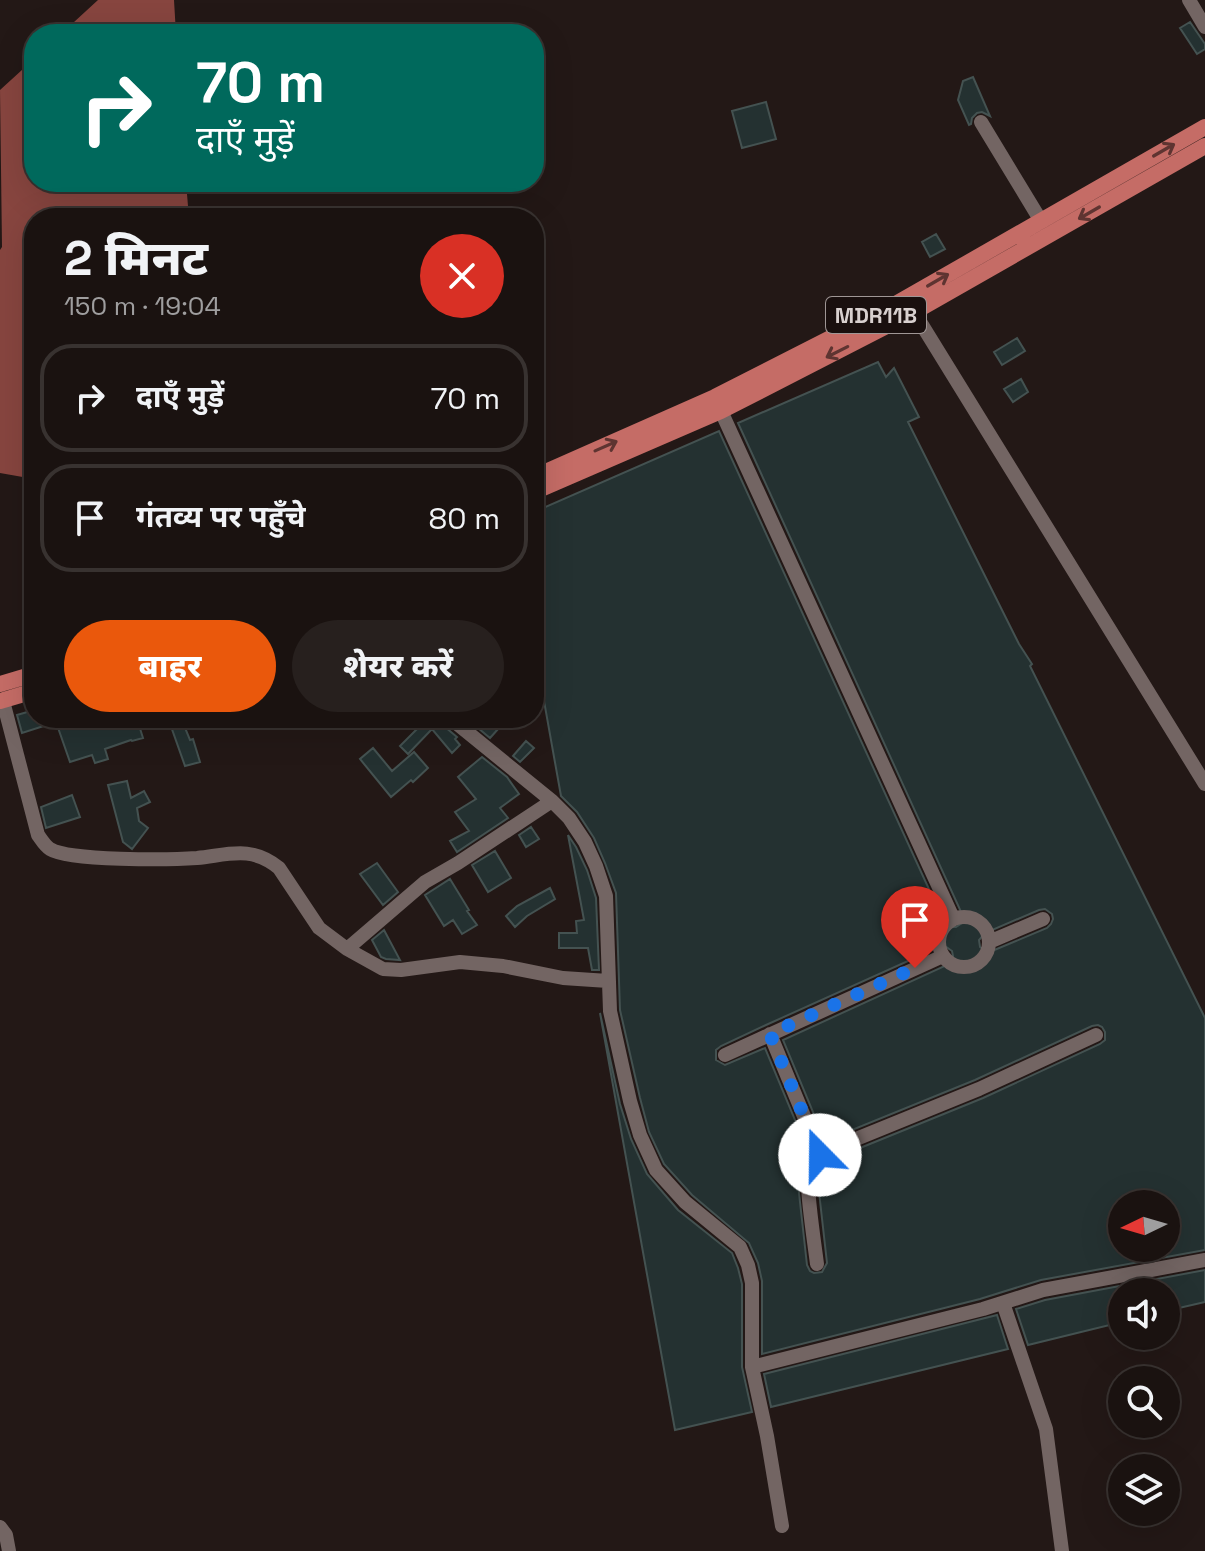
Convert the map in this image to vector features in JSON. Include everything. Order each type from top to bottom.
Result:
[{"type":"main road","name":"MDR11B","points":[[544,473],[715,397],[880,313],[1205,127]]},
{"type":"main road","name":"MDR11B","points":[[544,488],[721,411],[914,312],[1205,146]]},
{"type":"main road","points":[[1,695],[24,680]]},
{"type":"main road","points":[[1,695],[24,692]]},
{"type":"street","points":[[1197,6],[1205,27]]},
{"type":"street","points":[[981,122],[1041,221]]},
{"type":"street","points":[[914,312],[1205,784]]},
{"type":"street","points":[[721,411],[953,918]]},
{"type":"street","points":[[1,695],[38,835],[49,848],[64,854],[123,859],[197,858],[240,852],[256,855],[279,868],[319,928],[347,949],[383,969],[401,970],[460,962],[503,966],[563,978],[608,981]]},
{"type":"street","points":[[462,728],[569,818],[596,866],[606,896],[610,1011],[640,1135],[656,1170],[685,1202],[740,1247],[748,1265],[752,1283],[752,1367],[782,1526]]},
{"type":"street","points":[[347,949],[425,882],[552,801]]},
{"type":"street","points":[[970,917],[984,926],[989,942],[984,957],[972,966],[956,966],[943,956],[938,939],[941,930],[953,918],[970,917]]},
{"type":"street","points":[[989,942],[1043,919]]},
{"type":"street","points":[[725,1055],[943,956]]},
{"type":"street","points":[[770,1034],[820,1155]]},
{"type":"street","points":[[817,1264],[808,1166],[820,1155],[979,1089],[1096,1035]]},
{"type":"street","points":[[752,1367],[1043,1290],[1205,1260]]},
{"type":"street","points":[[1003,1303],[1046,1429],[1062,1551]]},
{"type":"street","points":[[0,1527],[6,1535],[9,1551]]},
{"type":"shaded area","points":[[98,0],[174,0],[175,24],[72,24]]},
{"type":"shaded area","points":[[24,68],[24,192],[187,192],[188,208],[24,208],[24,477],[0,473],[0,90]]},
{"type":"building","points":[[1190,22],[1205,44],[1205,49],[1197,54],[1180,28]]},
{"type":"building","points":[[973,77],[990,116],[977,113],[969,125],[958,100],[963,81]]},
{"type":"building","points":[[766,102],[776,139],[742,148],[732,111]]},
{"type":"building","points":[[936,234],[945,249],[930,257],[922,242]]},
{"type":"building","points":[[1017,338],[1025,351],[1002,365],[994,352]]},
{"type":"building","points":[[878,362],[886,377],[894,368],[919,417],[908,422],[1019,644],[1032,664],[1030,666],[1205,1018],[1205,1250],[1180,1255],[1180,1190],[1108,1190],[1108,1262],[1139,1262],[1041,1280],[980,1299],[762,1354],[762,1281],[749,1243],[692,1195],[664,1164],[649,1132],[620,1010],[616,893],[594,838],[577,812],[561,796],[544,701],[544,508],[719,431],[944,922],[948,927],[962,923],[962,914],[738,423]],"holes":[[[1045,909],[1053,919],[1047,928],[992,951],[987,952],[980,947],[979,940],[985,933],[1039,910]],[[945,946],[952,951],[952,961],[947,965],[783,1040],[825,1141],[975,1080],[1092,1026],[1102,1027],[1105,1040],[983,1098],[821,1166],[818,1183],[827,1263],[822,1272],[814,1273],[807,1265],[798,1184],[799,1163],[808,1151],[765,1048],[725,1065],[716,1060],[716,1050],[939,947]]]},
{"type":"building","points":[[1021,379],[1028,392],[1013,402],[1004,389]]},
{"type":"building","points":[[24,713],[24,728],[37,728],[22,733],[17,715]]},
{"type":"building","points":[[58,728],[140,728],[143,738],[105,749],[108,759],[95,763],[92,755],[70,762]]},
{"type":"building","points":[[172,728],[185,728],[190,740],[193,739],[200,762],[185,766]]},
{"type":"building","points":[[418,728],[446,728],[457,737],[455,739],[460,745],[452,753],[432,729],[408,754],[400,746]]},
{"type":"building","points":[[478,728],[499,728],[490,738]]},
{"type":"building","points":[[526,741],[534,748],[520,762],[513,756]]},
{"type":"building","points":[[373,748],[392,771],[414,752],[428,768],[391,797],[360,759]]},
{"type":"building","points":[[482,757],[507,777],[519,794],[500,808],[508,818],[457,852],[450,841],[469,831],[455,812],[476,799],[458,777]]},
{"type":"building","points":[[127,781],[131,798],[144,791],[150,802],[137,808],[139,821],[148,828],[132,849],[123,842],[108,785]]},
{"type":"building","points":[[72,795],[80,817],[46,828],[41,807]]},
{"type":"building","points":[[531,827],[539,839],[526,847],[519,835]]},
{"type":"building","points":[[568,835],[587,870],[596,898],[599,970],[592,970],[588,948],[559,948],[559,933],[577,933],[576,921],[584,920]]},
{"type":"building","points":[[495,851],[511,878],[488,892],[472,865]]},
{"type":"building","points":[[377,863],[398,892],[383,905],[360,874]]},
{"type":"building","points":[[450,879],[477,925],[462,934],[453,920],[444,926],[425,895]]},
{"type":"building","points":[[550,888],[555,899],[515,927],[506,916],[517,906]]},
{"type":"building","points":[[384,930],[400,960],[381,957],[372,940]]},
{"type":"building","points":[[600,1013],[620,1104],[647,1174],[678,1210],[732,1253],[738,1268],[742,1284],[742,1367],[752,1412],[675,1430]]},
{"type":"building","points":[[1205,1270],[1205,1302],[1180,1308],[1180,1278],[1162,1278]]},
{"type":"building","points":[[1108,1288],[1108,1325],[1028,1345],[1016,1309]]},
{"type":"building","points":[[997,1315],[1008,1349],[771,1407],[764,1374]]},
{"type":"route","points":[[820,1155],[770,1034],[915,968]]}]
